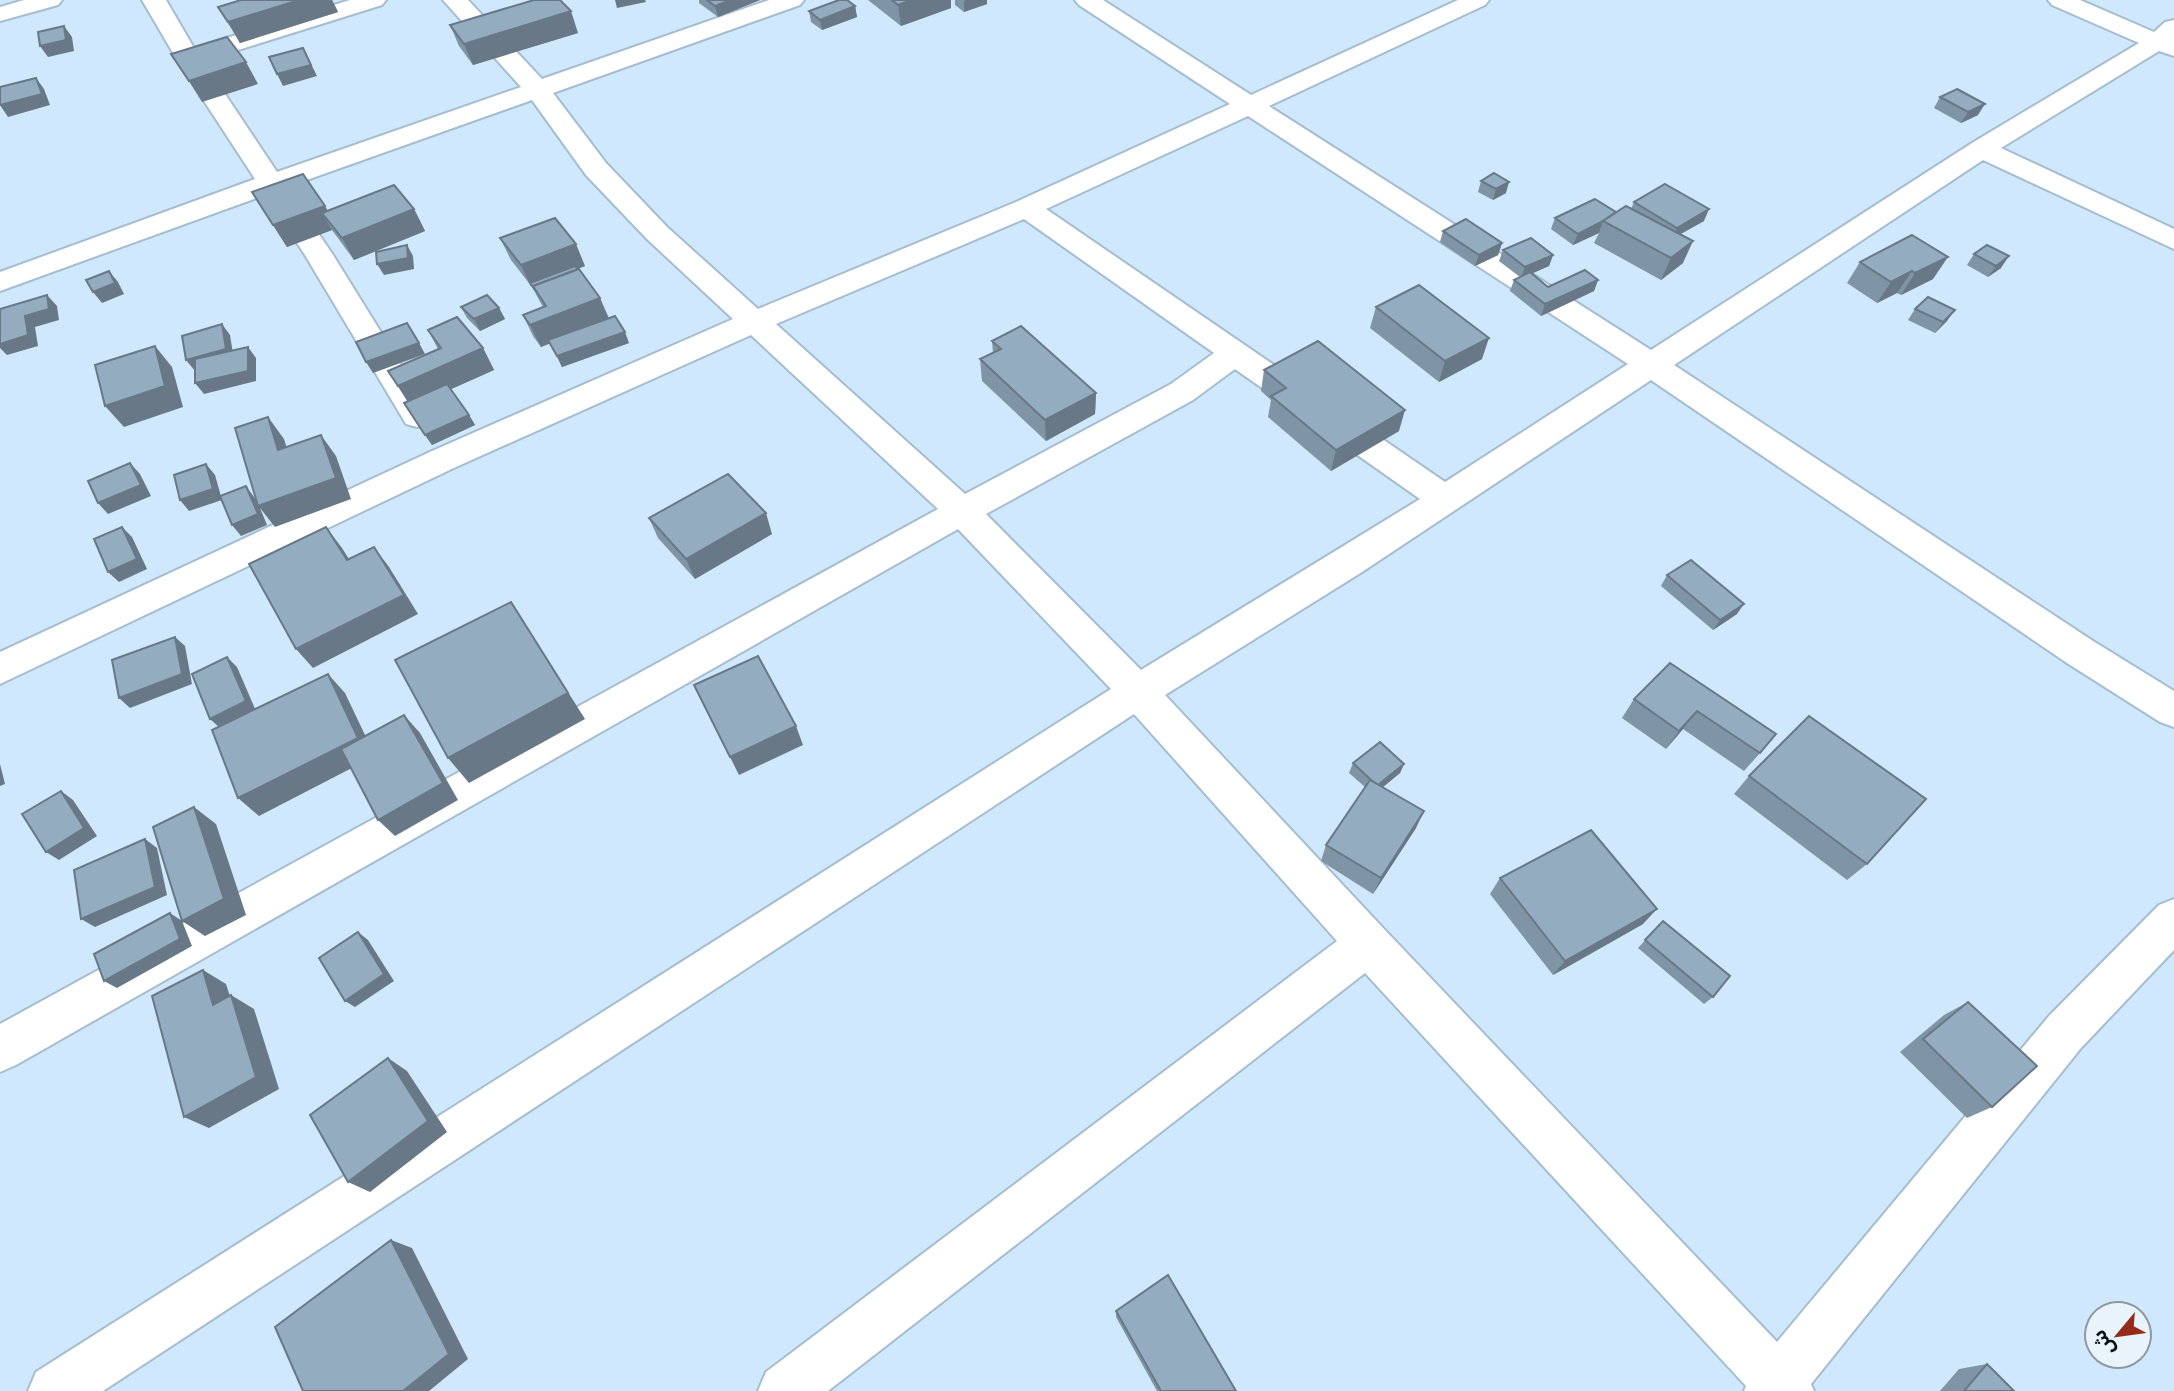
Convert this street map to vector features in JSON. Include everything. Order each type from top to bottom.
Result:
[{"type":"street","points":[[0,14],[50,0]]},
{"type":"street","points":[[154,0],[188,58],[319,255],[444,459]]},
{"type":"street","points":[[188,58],[374,0]]},
{"type":"street","points":[[455,0],[538,90],[596,169],[657,233],[962,512],[1138,692],[1779,1388],[2065,1032],[2174,919]]},
{"type":"street","points":[[0,282],[271,183],[792,0]]},
{"type":"street","points":[[1087,0],[1445,234],[1653,366],[2080,652],[2174,710]]},
{"type":"street","points":[[2060,0],[2168,39]]},
{"type":"street","points":[[0,669],[444,459],[756,321],[1026,208],[1251,105],[1466,2]]},
{"type":"street","points":[[55,1391],[1138,692],[1653,366],[1981,149],[2168,39]]},
{"type":"street","points":[[1981,149],[2174,240]]},
{"type":"street","points":[[1026,208],[1445,499]]},
{"type":"street","points":[[0,1049],[1182,391],[1234,354]]},
{"type":"street","points":[[785,1391],[1368,944]]},
{"type":"building","points":[[241,0],[299,0],[228,22],[218,7]]},
{"type":"building","points":[[534,0],[560,0],[571,11],[464,44],[450,25]]},
{"type":"building","points":[[707,0],[730,0],[715,6]]},
{"type":"building","points":[[839,0],[847,0],[855,6],[820,20],[809,11]]},
{"type":"building","points":[[892,0],[912,0],[898,5]]},
{"type":"building","points":[[64,26],[66,40],[40,46],[38,32]]},
{"type":"building","points":[[227,37],[246,62],[189,81],[171,54]]},
{"type":"building","points":[[303,48],[311,65],[277,74],[269,57]]},
{"type":"building","points":[[36,78],[42,94],[0,105],[0,87]]},
{"type":"building","points":[[1957,89],[1985,104],[1968,112],[1940,97]]},
{"type":"building","points":[[1494,173],[1509,182],[1496,189],[1481,181]]},
{"type":"building","points":[[303,174],[325,206],[273,225],[252,192]]},
{"type":"building","points":[[1665,184],[1709,209],[1677,228],[1634,202]]},
{"type":"building","points":[[394,185],[414,209],[342,238],[322,213]]},
{"type":"building","points":[[1595,199],[1616,212],[1578,234],[1555,218]]},
{"type":"building","points":[[1626,206],[1693,241],[1671,258],[1603,221]]},
{"type":"building","points":[[555,218],[576,244],[521,265],[500,238]]},
{"type":"building","points":[[1466,219],[1502,243],[1479,255],[1443,231]]},
{"type":"building","points":[[1912,235],[1948,257],[1891,282],[1860,262]]},
{"type":"building","points":[[1531,238],[1553,255],[1525,267],[1503,250]]},
{"type":"building","points":[[407,245],[408,258],[377,264],[376,252]]},
{"type":"building","points":[[1987,245],[2009,256],[1996,266],[1974,254]]},
{"type":"building","points":[[575,266],[578,269],[533,286],[535,290],[530,283]]},
{"type":"building","points":[[579,269],[600,298],[530,325],[523,315],[546,306],[533,286]]},
{"type":"building","points":[[1585,270],[1598,280],[1545,304],[1514,280],[1530,272],[1548,287]]},
{"type":"building","points":[[109,271],[115,283],[93,292],[86,280]]},
{"type":"building","points":[[1419,285],[1489,338],[1445,361],[1376,307]]},
{"type":"building","points":[[47,295],[49,309],[25,316],[28,335],[0,344],[0,309]]},
{"type":"building","points":[[487,295],[499,308],[474,319],[461,307]]},
{"type":"building","points":[[1928,297],[1955,310],[1943,322],[1915,309]]},
{"type":"building","points":[[615,316],[625,332],[557,356],[548,340]]},
{"type":"building","points":[[457,317],[483,348],[398,386],[388,371],[441,348],[428,330]]},
{"type":"building","points":[[407,323],[419,343],[366,362],[356,342]]},
{"type":"building","points":[[222,324],[226,349],[186,360],[182,336]]},
{"type":"building","points":[[1021,326],[1096,393],[1045,420],[980,359],[1001,349],[992,341]]},
{"type":"building","points":[[1318,341],[1405,410],[1336,450],[1271,396],[1286,388],[1264,370]]},
{"type":"building","points":[[155,346],[165,386],[105,406],[95,365]]},
{"type":"building","points":[[248,347],[248,371],[195,383],[195,359]]},
{"type":"building","points":[[447,384],[469,415],[425,435],[404,403]]},
{"type":"building","points":[[268,417],[278,450],[321,435],[336,478],[258,506],[235,428]]},
{"type":"building","points":[[130,463],[141,485],[98,503],[88,481]]},
{"type":"building","points":[[206,464],[213,489],[180,500],[174,475]]},
{"type":"building","points":[[728,474],[766,513],[686,559],[649,518]]},
{"type":"building","points":[[246,486],[258,514],[232,525],[220,496]]},
{"type":"building","points":[[122,527],[137,559],[108,572],[94,539]]},
{"type":"building","points":[[326,527],[347,560],[374,547],[404,595],[296,649],[249,564]]},
{"type":"building","points":[[1691,560],[1744,604],[1720,620],[1667,575]]},
{"type":"building","points":[[511,602],[568,693],[448,758],[395,660]]},
{"type":"building","points":[[175,637],[182,674],[119,698],[112,660]]},
{"type":"building","points":[[758,656],[796,726],[730,757],[694,685]]},
{"type":"building","points":[[227,657],[246,701],[210,719],[192,674]]},
{"type":"building","points":[[1670,663],[1776,734],[1760,753],[1697,711],[1679,731],[1634,699]]},
{"type":"building","points":[[328,674],[358,738],[238,798],[212,730]]},
{"type":"building","points":[[404,715],[443,783],[378,820],[341,749]]},
{"type":"building","points":[[1809,716],[1926,799],[1867,864],[1749,776]]},
{"type":"building","points":[[1380,742],[1404,764],[1378,785],[1353,763]]},
{"type":"building","points":[[1370,780],[1424,811],[1381,878],[1326,845]]},
{"type":"building","points":[[61,791],[84,828],[46,852],[22,814]]},
{"type":"building","points":[[194,807],[224,899],[182,921],[153,827]]},
{"type":"building","points":[[1591,830],[1657,909],[1565,961],[1500,878]]},
{"type":"building","points":[[145,839],[155,887],[81,919],[74,870]]},
{"type":"building","points":[[170,913],[180,939],[104,981],[94,954]]},
{"type":"building","points":[[1663,921],[1730,976],[1713,997],[1645,940]]},
{"type":"building","points":[[358,932],[384,974],[345,1001],[319,958]]},
{"type":"building","points":[[203,970],[213,1005],[231,995],[256,1077],[184,1117],[152,996]]},
{"type":"building","points":[[1968,1002],[2037,1066],[1992,1107],[1923,1039]]},
{"type":"building","points":[[388,1058],[428,1121],[348,1182],[310,1115]]},
{"type":"building","points":[[391,1240],[449,1354],[403,1391],[303,1391],[275,1327]]},
{"type":"building","points":[[1168,1275],[1236,1391],[1161,1391],[1116,1311]]},
{"type":"building","points":[[1987,1364],[2014,1391],[1964,1391]]}]
